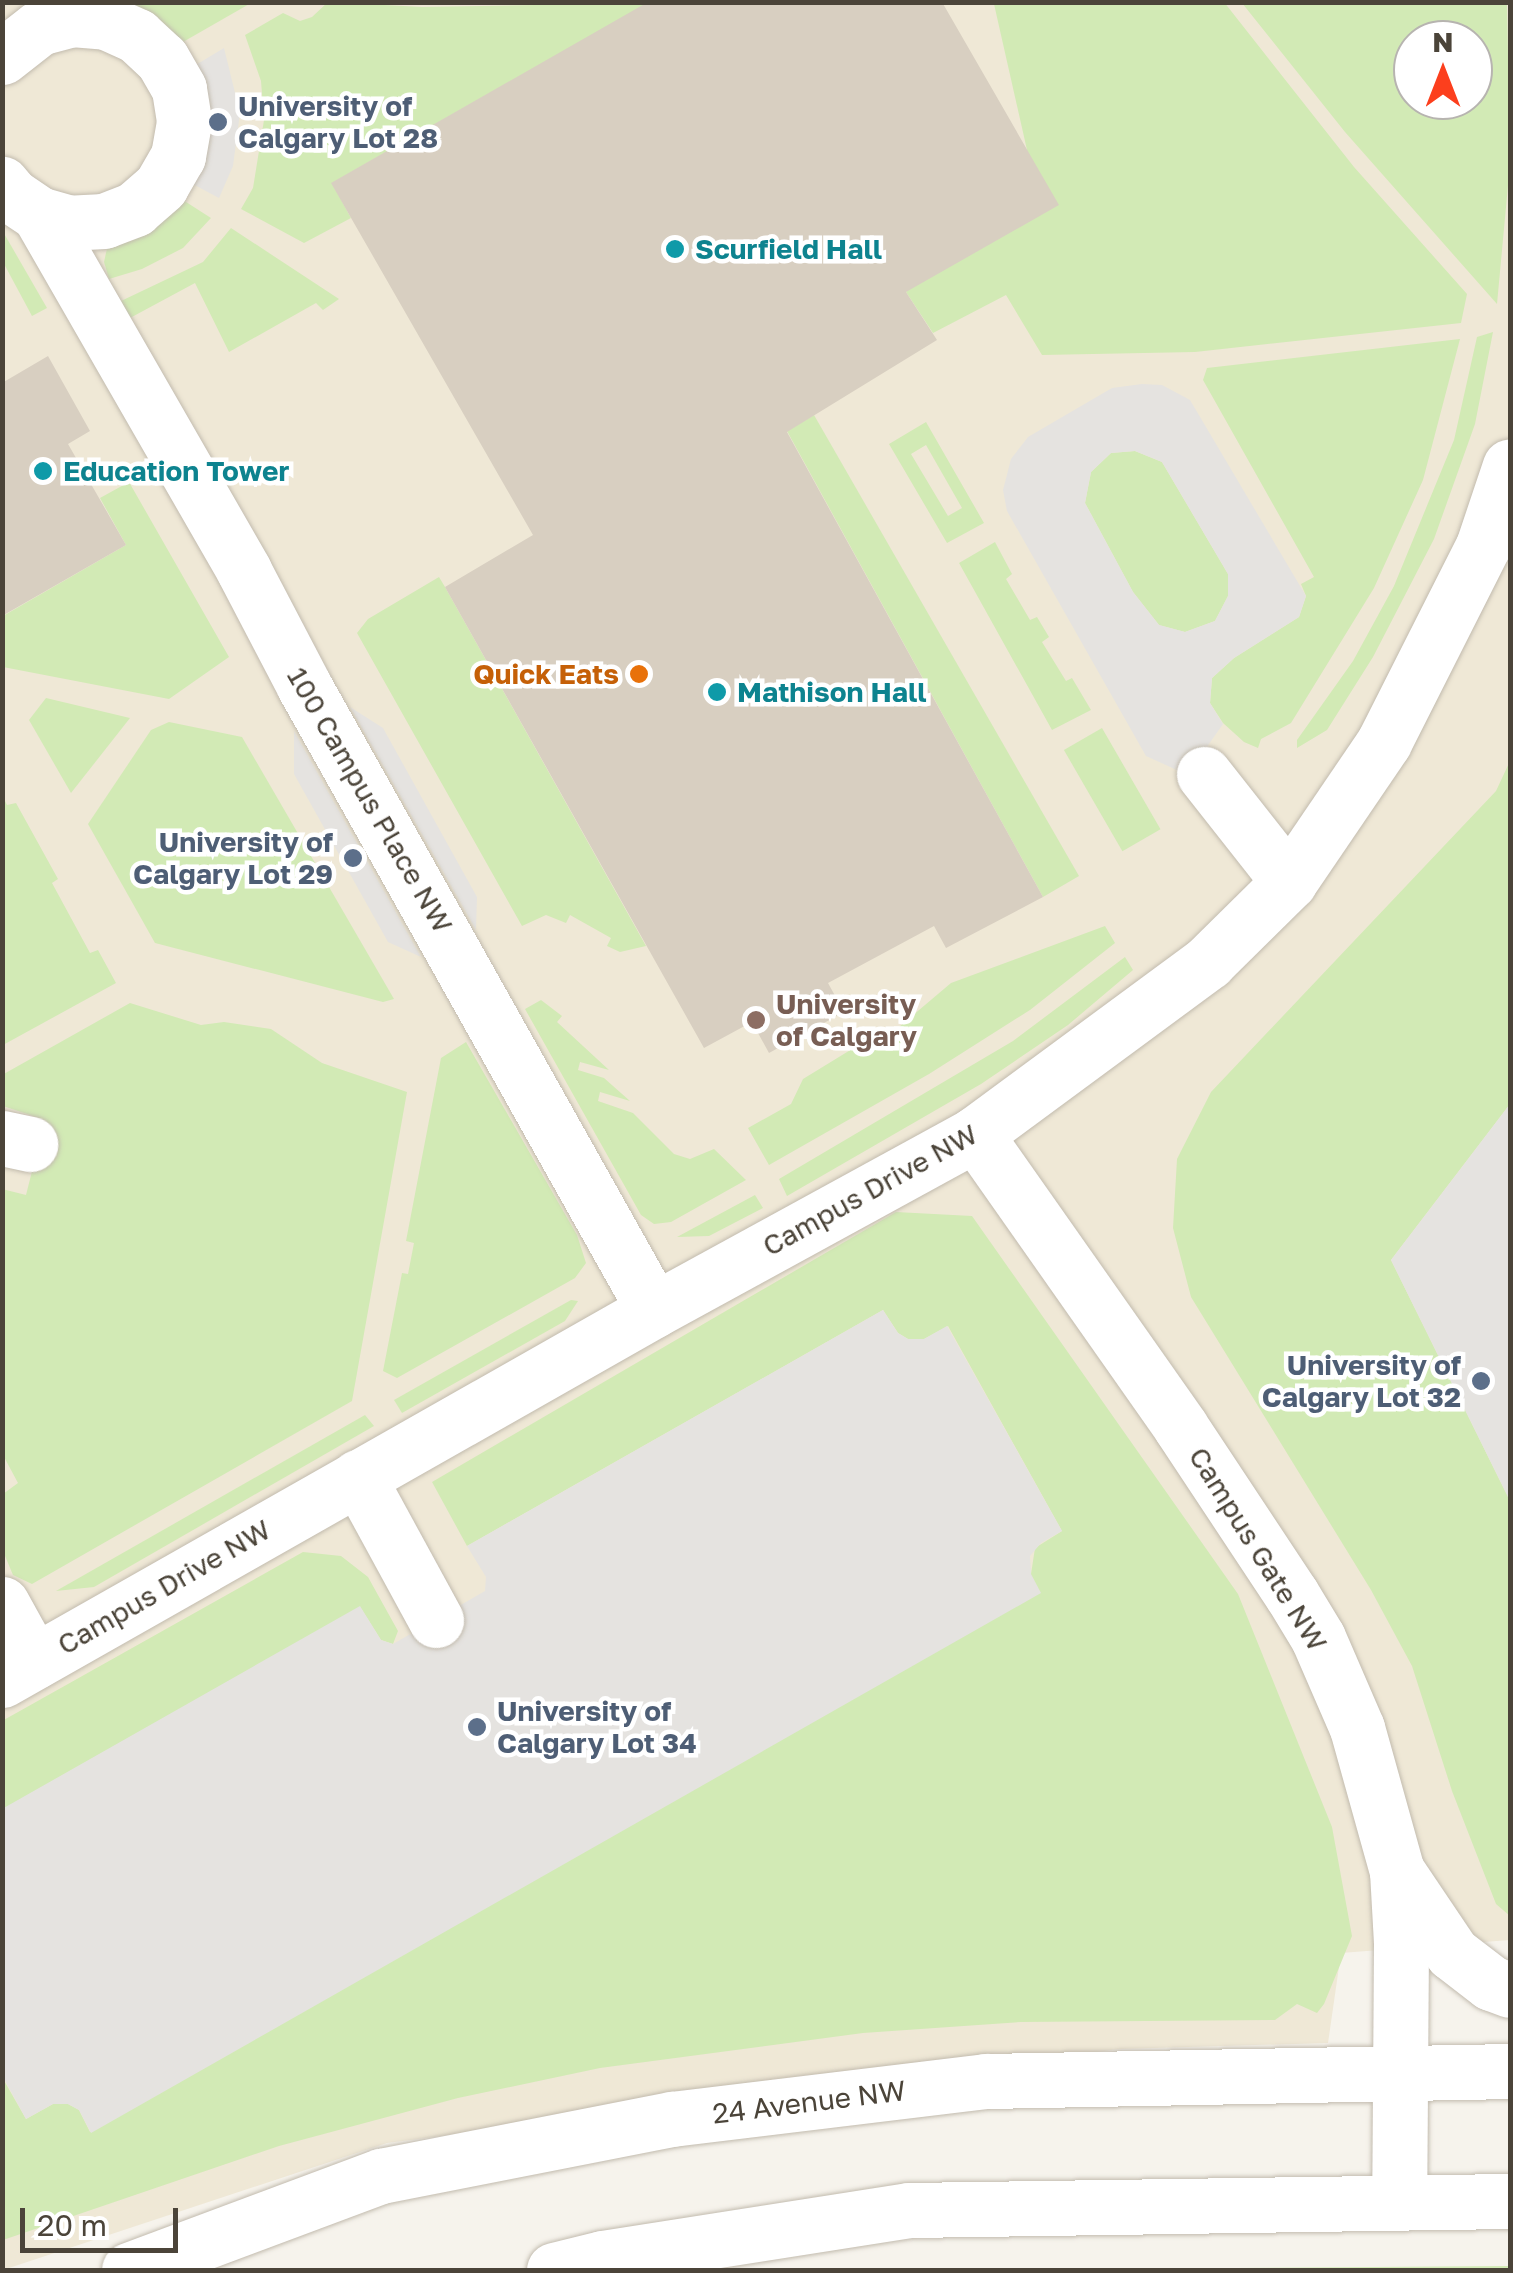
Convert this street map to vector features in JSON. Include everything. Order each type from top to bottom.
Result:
[{"type":"street","points":[[2,57],[39,28],[72,19],[106,22],[138,36],[168,67],[178,89],[184,122],[178,156],[161,186],[135,209],[43,207]]},
{"type":"street","name":"100 Campus Place NW","points":[[43,207],[81,294],[244,571],[304,686],[654,1310]]},
{"type":"street","name":"Campus Drive NW","points":[[18,1671],[654,1310],[974,1134],[1208,962],[1289,882],[1384,742],[1484,546],[1510,466]]},
{"type":"street","points":[[1204,774],[1289,882]]},
{"type":"street","name":"Campus Gate NW","points":[[974,1134],[1180,1426],[1318,1638],[1357,1728],[1397,1871],[1399,2200]]},
{"type":"street","points":[[358,1477],[436,1620]]},
{"type":"street","points":[[2,1604],[18,1671]]},
{"type":"street","points":[[1397,1871],[1452,1952],[1491,1982],[1510,1990]]},
{"type":"street","name":"24 Avenue NW","points":[[129,2270],[381,2176],[672,2118],[986,2082],[1510,2070]]},
{"type":"street","points":[[554,2270],[603,2258],[910,2210],[1510,2200]]},
{"type":"shaded area","name":"University of Calgary","points":[[2,3],[1510,3],[1510,1940],[1341,1953],[1328,2043],[1120,2049],[387,2143],[3,2270]]},
{"type":"shaded area","name":"University of Calgary Lot 28","points":[[224,48],[240,113],[233,166],[219,198],[189,182],[189,69]]},
{"type":"shaded area","points":[[1162,385],[1190,400],[1306,596],[1299,617],[1234,658],[1212,678],[1210,703],[1223,724],[1197,761],[1179,771],[1146,756],[1007,511],[1003,490],[1011,459],[1028,437],[1112,388]],"holes":[[[1135,451],[1162,462],[1228,574],[1228,596],[1215,621],[1185,632],[1159,625],[1133,592],[1085,503],[1091,472],[1111,453]]]},
{"type":"shaded area","name":"University of Calgary Lot 29","points":[[350,707],[383,728],[477,897],[476,930]]},
{"type":"shaded area","name":"University of Calgary Lot 29","points":[[294,731],[421,957],[388,942],[294,774]]},
{"type":"shaded area","name":"University of Calgary Lot 32","points":[[1510,1104],[1510,1501],[1391,1260]]},
{"type":"shaded area","name":"University of Calgary Lot 34","points":[[883,1310],[898,1333],[908,1339],[924,1339],[947,1326],[1062,1531],[1041,1543],[1030,1556],[1031,1574],[1041,1593],[91,2133],[79,2110],[68,2104],[53,2104],[26,2119],[3,2077],[2,1809],[360,1606],[381,1640],[393,1644],[485,1591],[486,1577],[467,1546]]},
{"type":"green space","points":[[328,2],[422,7],[648,3],[332,183],[351,218],[304,243],[241,209],[253,188],[264,120],[261,81],[245,35],[283,13],[300,21],[312,17]]},
{"type":"green space","points":[[1224,2],[1354,167],[1467,294],[1461,323],[1195,352],[1042,355],[1006,295],[933,333],[906,292],[1027,150],[994,4]]},
{"type":"green space","points":[[117,3],[251,3],[176,46]]},
{"type":"green space","points":[[1242,3],[1507,3],[1510,164],[1497,304],[1345,132]]},
{"type":"green space","points":[[172,193],[211,218],[183,248],[142,269],[109,279],[104,262],[108,244]]},
{"type":"green space","points":[[231,228],[339,299],[323,310],[316,303],[229,352],[195,283],[130,318],[121,301],[203,262]]},
{"type":"green space","points":[[2,230],[47,308],[32,316],[3,262]]},
{"type":"green space","points":[[1493,332],[1475,424],[1434,539],[1373,657],[1327,730],[1297,748],[1297,740],[1353,661],[1394,586],[1454,440],[1477,337]]},
{"type":"green space","points":[[1460,339],[1423,480],[1374,588],[1291,723],[1261,739],[1258,748],[1244,742],[1223,723],[1210,703],[1212,678],[1234,658],[1299,617],[1306,596],[1301,584],[1314,577],[1203,380],[1207,368]]},
{"type":"green space","points":[[814,415],[1079,876],[1043,897],[787,431]]},
{"type":"green space","points":[[926,422],[984,523],[947,543],[889,444]],"holes":[[[926,445],[962,508],[948,516],[911,454]]]},
{"type":"green space","points":[[1135,451],[1162,462],[1228,574],[1228,596],[1215,621],[1185,632],[1159,625],[1133,592],[1085,503],[1091,472],[1111,453]]},
{"type":"green space","points":[[129,482],[229,657],[169,699],[3,667],[3,616],[126,545],[100,498]]},
{"type":"green space","points":[[995,542],[1012,574],[1006,579],[1030,620],[1037,617],[1049,637],[1042,642],[1066,681],[1072,678],[1091,710],[1052,730],[959,563]]},
{"type":"green space","points":[[439,577],[646,946],[620,952],[607,946],[611,938],[570,915],[566,923],[546,915],[522,926],[357,633],[368,619]]},
{"type":"green space","points":[[46,698],[130,718],[71,793],[29,720]]},
{"type":"green space","points":[[169,722],[242,737],[394,999],[383,1002],[155,943],[88,824],[151,730]]},
{"type":"green space","points":[[1102,728],[1160,829],[1122,851],[1064,750]]},
{"type":"green space","points":[[1510,761],[1510,1104],[1391,1260],[1510,1501],[1510,1916],[1496,1904],[1452,1791],[1412,1666],[1371,1590],[1191,1297],[1173,1228],[1177,1159],[1211,1092],[1496,791]]},
{"type":"green space","points":[[3,797],[7,805],[16,803],[58,879],[52,883],[90,953],[98,950],[116,983],[3,1045]]},
{"type":"green space","points":[[1105,926],[1115,943],[1030,1010],[929,1074],[769,1165],[748,1128],[791,1104],[803,1079],[852,1049],[873,1049],[951,983]]},
{"type":"green space","points":[[1125,957],[1133,970],[1068,1025],[981,1084],[787,1196],[779,1179],[1013,1041]]},
{"type":"green space","points":[[541,1000],[562,1016],[557,1022],[609,1070],[580,1062],[578,1070],[604,1078],[630,1101],[600,1092],[598,1101],[633,1113],[674,1154],[690,1159],[714,1149],[746,1180],[671,1222],[654,1224],[641,1215],[525,1009]]},
{"type":"green space","points":[[130,1003],[201,1025],[224,1022],[271,1029],[322,1063],[407,1092],[352,1401],[32,1584],[13,1575],[3,1551],[3,1494],[18,1483],[3,1455],[2,1189],[26,1195],[45,1120],[3,1106],[2,1075]]},
{"type":"green space","points":[[466,1042],[577,1235],[586,1263],[575,1278],[397,1378],[383,1371],[402,1273],[408,1274],[414,1243],[406,1241],[441,1058]]},
{"type":"green space","points":[[755,1195],[763,1208],[709,1236],[677,1237]]},
{"type":"green space","points":[[896,1212],[972,1216],[1238,1594],[1332,1827],[1352,1936],[1317,2013],[1297,2004],[1275,2020],[1021,2022],[863,2033],[600,2068],[458,2098],[279,2146],[3,2240],[2,2077],[26,2119],[53,2104],[68,2104],[79,2110],[90,2132],[1031,1574],[1035,1548],[1062,1531],[948,1326],[924,1339],[908,1339],[898,1333],[883,1310],[467,1546],[432,1482]]},
{"type":"green space","points":[[571,1300],[578,1301],[565,1321],[402,1413],[394,1400]]},
{"type":"green space","points":[[365,1415],[374,1426],[94,1587],[56,1591]]},
{"type":"green space","points":[[303,1552],[341,1556],[368,1577],[398,1631],[393,1644],[381,1640],[360,1607],[3,1809],[2,1721]]},
{"type":"green space","points":[[1510,2266],[1510,2270],[957,2270]]},
{"type":"building","points":[[648,2],[942,2],[1059,205],[906,292],[937,340],[787,432],[1043,897],[946,948],[934,926],[828,983],[844,1012],[769,1053],[752,1022],[704,1048],[445,587],[533,535],[331,183]]},
{"type":"building","name":"Education Tower","points":[[48,356],[90,431],[68,444],[126,545],[2,616],[2,383]]},
{"type":"place","name":"University of Calgary Lot 28","points":[[218,122]]},
{"type":"place","name":"Scurfield Hall","points":[[675,249]]},
{"type":"place","name":"Education Tower","points":[[43,471]]},
{"type":"place","name":"Quick Eats","points":[[639,674]]},
{"type":"place","name":"Mathison Hall","points":[[717,692]]},
{"type":"place","name":"University of Calgary Lot 29","points":[[353,858]]},
{"type":"place","name":"University of Calgary","points":[[756,1020]]},
{"type":"place","name":"University of Calgary Lot 32","points":[[1481,1381]]},
{"type":"place","name":"University of Calgary Lot 34","points":[[477,1727]]}]
